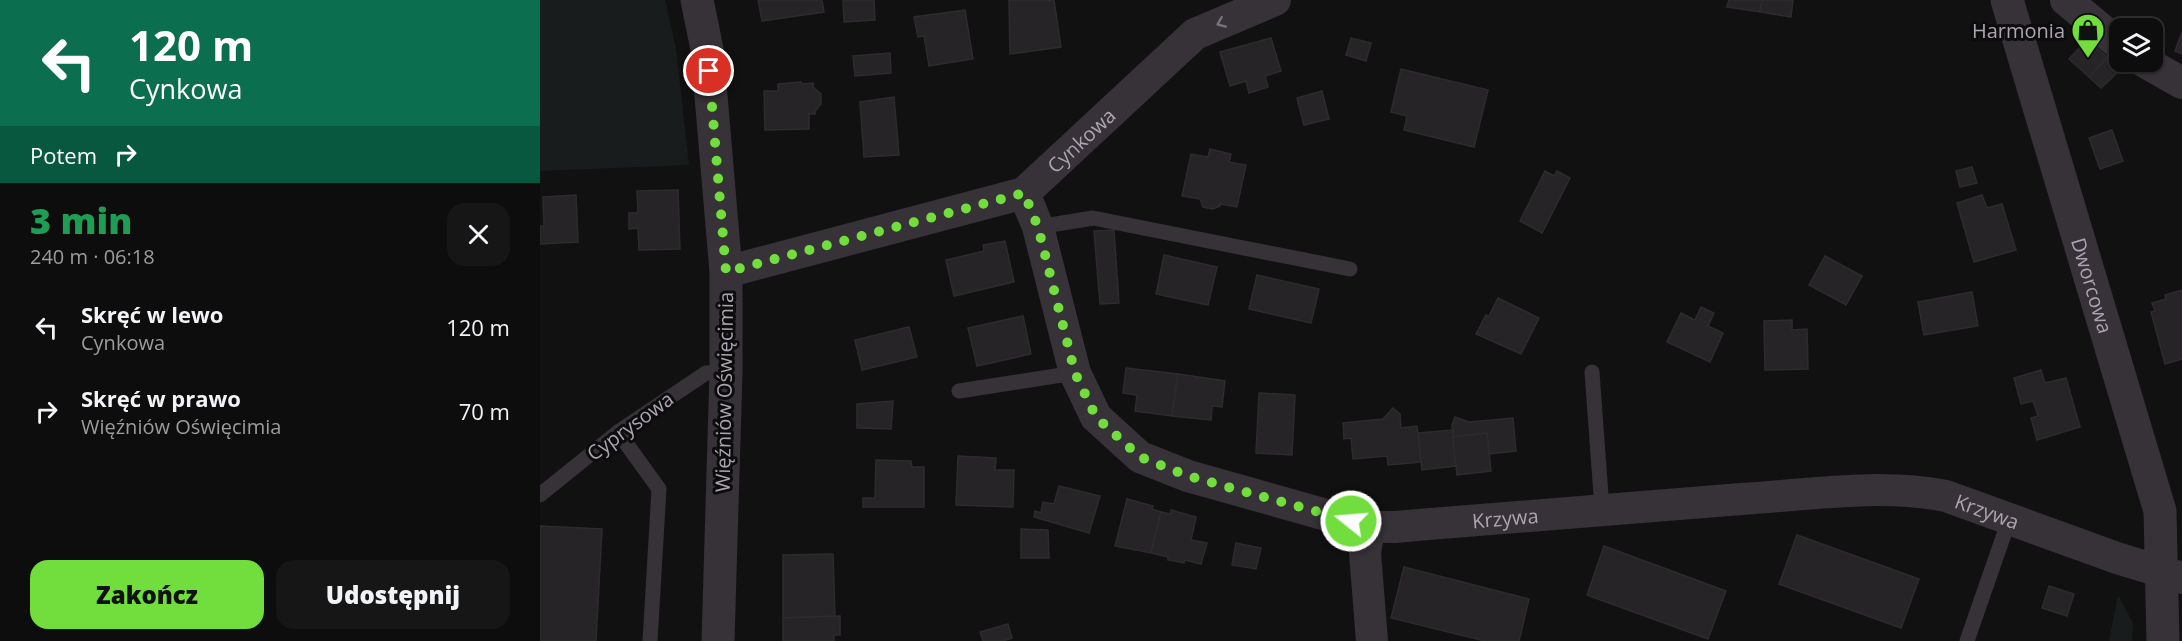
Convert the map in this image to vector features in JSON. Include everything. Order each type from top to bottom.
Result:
[{"type":"street","name":"Więźniów Oświęcimia","points":[[697,0],[707,49],[726,272],[726,372],[718,641]]},
{"type":"street","name":"Cynkowa","points":[[726,272],[1024,193],[1195,34],[1275,0]]},
{"type":"street","name":"Dworcowa","points":[[2007,0],[2160,511],[2172,575],[2163,641]]},
{"type":"street","points":[[2066,0],[2109,36]]},
{"type":"street","points":[[2163,72],[2182,83]]},
{"type":"street","name":"Krzywa","points":[[1024,193],[1038,227],[1075,373],[1096,417],[1140,457],[1188,476],[1369,527],[1395,527],[1862,491],[1917,491],[1946,496],[2117,558],[2137,562],[2172,575]]},
{"type":"street","points":[[1369,527],[1365,553],[1372,641]]},
{"type":"lane","points":[[1038,227],[1093,218],[1350,269]]},
{"type":"lane","name":"Cyprysowa","points":[[540,495],[618,432],[706,373],[726,372]]},
{"type":"lane","points":[[1592,372],[1602,510]]},
{"type":"lane","points":[[959,391],[1075,373]]},
{"type":"lane","points":[[618,432],[659,489],[650,641]]},
{"type":"lane","points":[[1967,641],[2009,520]]},
{"type":"shaded area","points":[[540,0],[665,0],[676,48],[689,165],[540,171]]},
{"type":"shaded area","points":[[2118,595],[2133,623],[2132,641],[2109,641]]},
{"type":"building","points":[[758,0],[822,0],[824,12],[762,21]]},
{"type":"building","points":[[843,0],[874,0],[875,20],[844,22]]},
{"type":"building","points":[[1009,0],[1054,0],[1061,47],[1010,54]]},
{"type":"building","points":[[1729,0],[1762,0],[1760,12],[1727,7]]},
{"type":"building","points":[[1762,0],[1793,0],[1791,17],[1760,12]]},
{"type":"building","points":[[965,10],[973,59],[929,66],[924,36],[918,37],[914,17]]},
{"type":"building","points":[[2182,32],[2182,54],[2175,51]]},
{"type":"building","points":[[1271,38],[1281,71],[1265,76],[1268,87],[1249,93],[1246,81],[1230,86],[1220,52]]},
{"type":"building","points":[[1351,38],[1371,43],[1366,61],[1346,55]]},
{"type":"building","points":[[2087,40],[2107,57],[2089,77],[2069,59]]},
{"type":"building","points":[[890,53],[891,73],[855,76],[853,56]]},
{"type":"building","points":[[2106,59],[2109,62],[2109,72],[2118,72],[2101,88],[2089,77]]},
{"type":"building","points":[[1401,69],[1488,90],[1474,147],[1404,130],[1407,116],[1391,112]]},
{"type":"building","points":[[801,82],[802,84],[813,83],[813,87],[821,94],[821,104],[815,114],[809,114],[809,129],[765,130],[764,91],[778,91],[778,84]]},
{"type":"building","points":[[1322,91],[1329,119],[1304,125],[1297,98]]},
{"type":"building","points":[[894,97],[899,155],[864,157],[860,102]]},
{"type":"building","points":[[2112,130],[2123,161],[2100,169],[2089,138]]},
{"type":"building","points":[[1210,149],[1231,154],[1229,162],[1246,165],[1237,207],[1220,204],[1213,209],[1203,207],[1200,199],[1182,196],[1191,154],[1208,157]]},
{"type":"building","points":[[1972,167],[1977,183],[1960,187],[1956,171]]},
{"type":"building","points":[[1545,171],[1554,176],[1557,171],[1570,178],[1542,233],[1520,221]]},
{"type":"building","points":[[678,190],[680,249],[639,250],[638,228],[629,229],[629,213],[638,213],[637,191]]},
{"type":"building","points":[[576,195],[578,242],[540,244],[540,226],[544,226],[543,197]]},
{"type":"building","points":[[1982,195],[1987,208],[2002,204],[2016,250],[1974,262],[1957,203]]},
{"type":"building","points":[[1114,230],[1119,303],[1100,304],[1094,231]]},
{"type":"building","points":[[1005,241],[1014,282],[954,296],[946,260],[984,251],[983,245]]},
{"type":"building","points":[[1164,255],[1217,267],[1208,305],[1156,294]]},
{"type":"building","points":[[1825,256],[1862,276],[1846,305],[1809,285]]},
{"type":"building","points":[[1257,275],[1319,289],[1311,323],[1249,309]]},
{"type":"building","points":[[2182,290],[2182,359],[2165,364],[2151,312],[2155,311],[2152,303],[2166,299],[2165,295]]},
{"type":"building","points":[[1972,292],[1978,326],[1924,335],[1918,302]]},
{"type":"building","points":[[1498,298],[1539,318],[1521,354],[1476,334]]},
{"type":"building","points":[[1701,307],[1714,313],[1708,326],[1723,333],[1710,362],[1667,342],[1681,313],[1695,320]]},
{"type":"building","points":[[1023,316],[1031,354],[977,366],[968,328]]},
{"type":"building","points":[[1792,320],[1792,330],[1807,329],[1808,369],[1765,370],[1764,321]]},
{"type":"building","points":[[909,327],[917,357],[862,370],[855,340]]},
{"type":"building","points":[[1126,368],[1178,374],[1172,416],[1135,411],[1137,395],[1123,393]]},
{"type":"building","points":[[2041,370],[2045,383],[2066,378],[2080,427],[2037,440],[2031,418],[2038,416],[2033,401],[2021,404],[2014,378]]},
{"type":"building","points":[[1178,374],[1225,381],[1222,407],[1212,406],[1211,420],[1172,416]]},
{"type":"building","points":[[1259,393],[1295,395],[1292,455],[1256,453]]},
{"type":"building","points":[[893,401],[891,429],[857,428],[857,404]]},
{"type":"building","points":[[1393,408],[1400,414],[1401,428],[1417,426],[1421,462],[1388,465],[1387,456],[1353,459],[1351,438],[1344,439],[1343,423],[1383,419]]},
{"type":"building","points":[[1455,417],[1469,422],[1513,418],[1516,451],[1489,454],[1487,433],[1453,437],[1452,425]]},
{"type":"building","points":[[1453,430],[1456,466],[1422,470],[1418,433]]},
{"type":"building","points":[[1487,433],[1491,471],[1457,475],[1453,437]]},
{"type":"building","points":[[958,456],[996,458],[995,470],[1014,470],[1013,507],[956,505]]},
{"type":"building","points":[[876,460],[911,461],[912,467],[924,467],[924,507],[863,507],[863,498],[875,498]]},
{"type":"building","points":[[1059,486],[1100,496],[1089,533],[1034,517],[1035,511],[1041,513],[1043,502],[1054,504]]},
{"type":"building","points":[[1127,499],[1153,506],[1152,509],[1161,512],[1151,553],[1115,546]]},
{"type":"building","points":[[1171,510],[1196,517],[1191,540],[1207,543],[1201,564],[1185,560],[1184,563],[1168,560],[1168,557],[1151,553],[1161,512],[1170,514]]},
{"type":"building","points":[[540,526],[602,529],[596,641],[540,641]]},
{"type":"building","points":[[1021,529],[1048,530],[1049,558],[1021,558]]},
{"type":"building","points":[[1797,535],[1919,579],[1901,628],[1779,584]]},
{"type":"building","points":[[1236,543],[1261,548],[1256,569],[1232,565]]},
{"type":"building","points":[[1604,546],[1726,591],[1708,639],[1587,595]]},
{"type":"building","points":[[833,554],[835,616],[783,618],[783,555]]},
{"type":"building","points":[[1404,567],[1529,599],[1519,641],[1485,641],[1391,618]]},
{"type":"building","points":[[2049,586],[2074,594],[2067,616],[2042,608]]},
{"type":"building","points":[[840,616],[840,635],[834,635],[834,641],[783,641],[783,618]]},
{"type":"building","points":[[1008,624],[1012,638],[1003,641],[983,641],[980,632]]},
{"type":"place","name":"Harmonia","points":[[2088,59]]},
{"type":"route","points":[[709,71],[726,272],[1024,193],[1038,227],[1075,373],[1096,417],[1140,457],[1188,476],[1351,521]]}]
